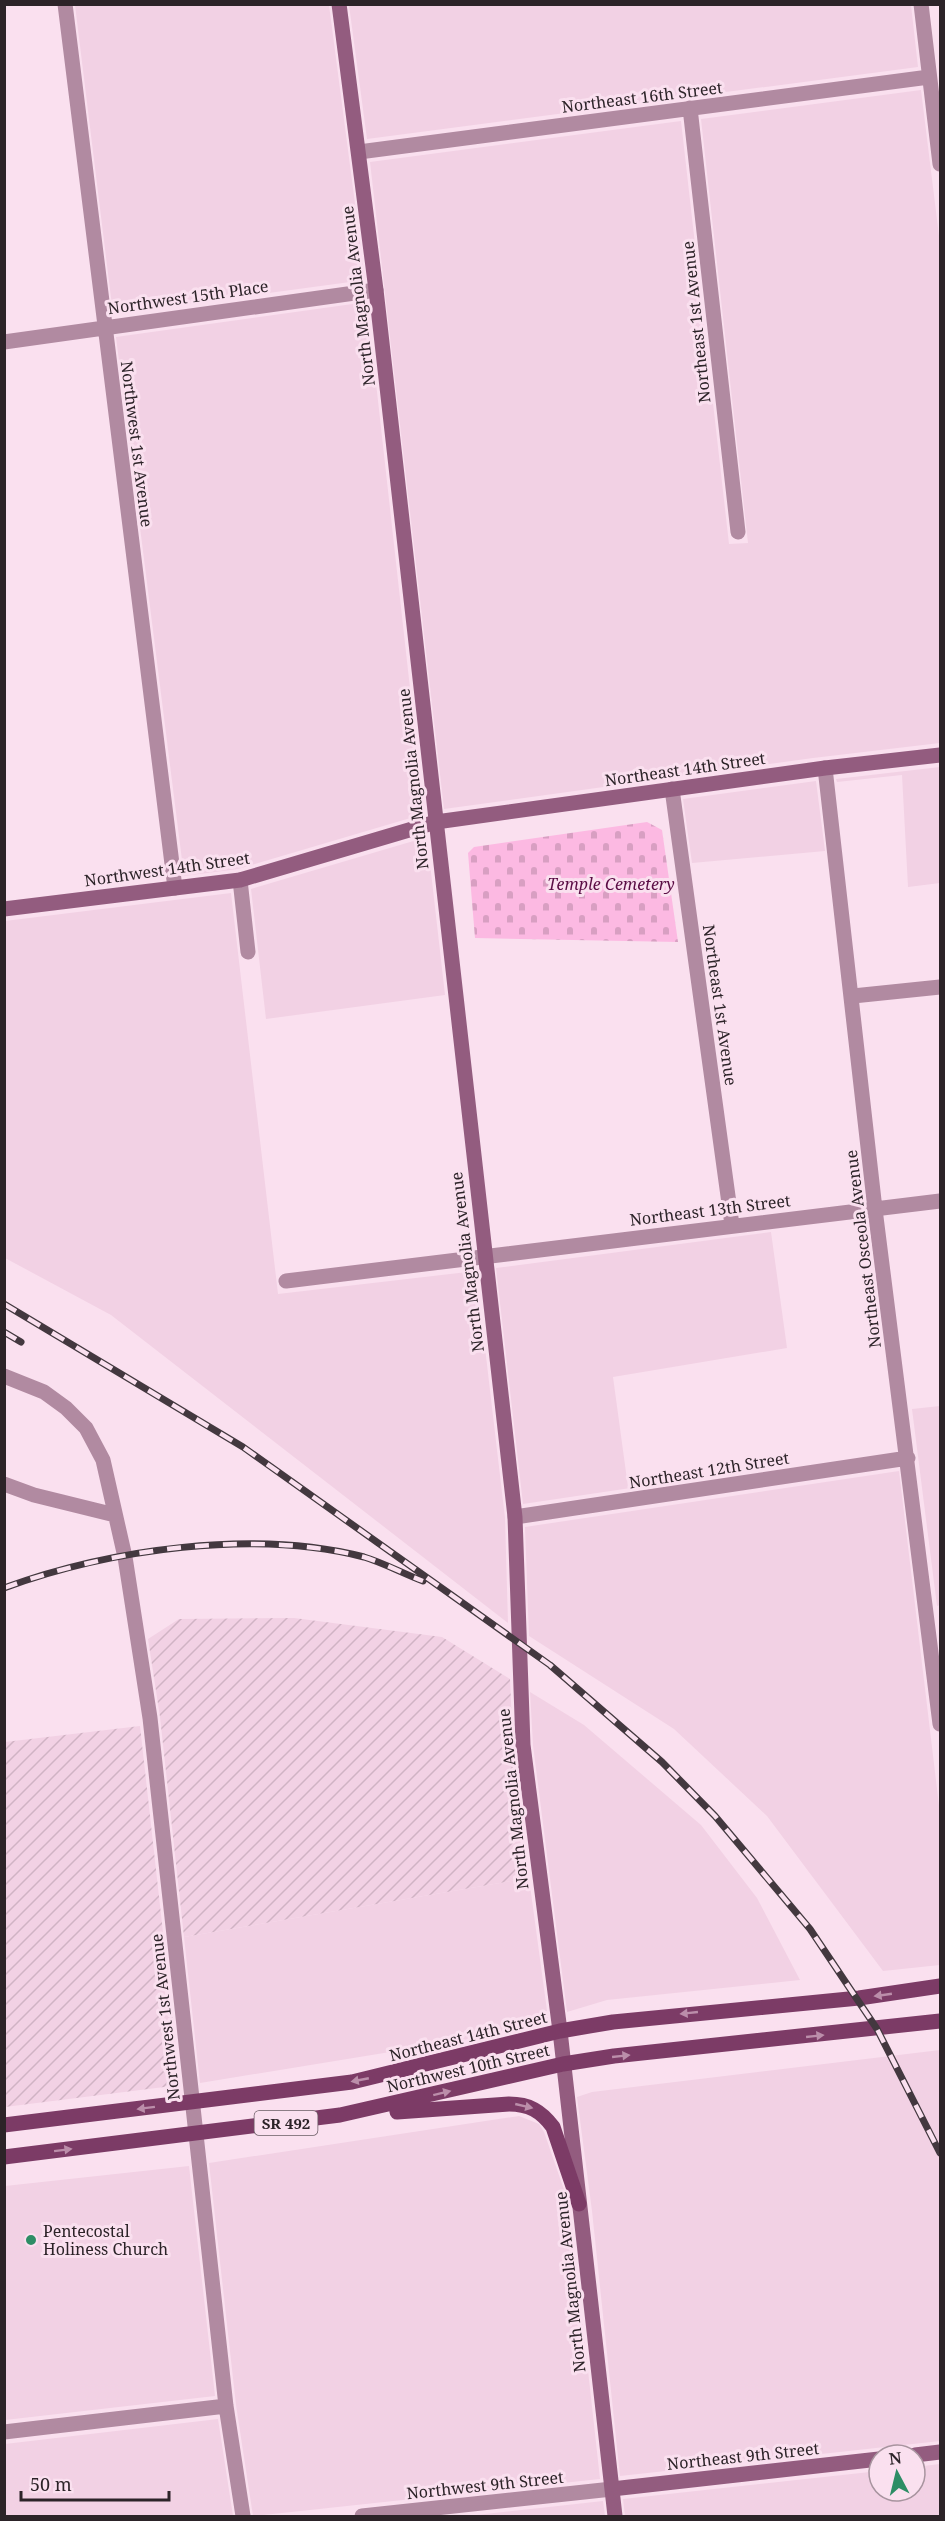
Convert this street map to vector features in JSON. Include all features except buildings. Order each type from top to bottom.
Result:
[{"type":"main road","name":"North Magnolia Avenue","points":[[339,4],[376,290],[515,1517],[522,1745],[560,2031],[615,2517]]},
{"type":"main road","name":"Northeast 14th Street","points":[[436,822],[825,768],[940,755]]},
{"type":"main road","name":"Northwest 14th Street","points":[[4,909],[240,880],[436,822]]},
{"type":"main road","name":"Northeast 14th Street","points":[[4,2125],[352,2082],[560,2031],[678,2014],[859,1998],[940,1986]]},
{"type":"main road","name":"Northwest 10th Street","points":[[4,2157],[196,2135],[340,2115],[563,2064],[940,2021]]},
{"type":"main road","points":[[340,2115],[523,2104],[545,2116],[553,2127],[579,2204]]},
{"type":"main road","name":"Northeast 9th Street","points":[[612,2489],[867,2460]]},
{"type":"street","name":"Northwest 1st Avenue","points":[[65,4],[176,888]]},
{"type":"street","points":[[921,4],[940,164]]},
{"type":"street","name":"Northeast 16th Street","points":[[359,152],[929,77]]},
{"type":"street","name":"Northeast 1st Avenue","points":[[690,108],[738,532]]},
{"type":"street","name":"Northwest 15th Place","points":[[4,342],[376,290]]},
{"type":"street","name":"Northeast Osceola Avenue","points":[[825,768],[853,996],[875,1209],[908,1458],[935,1618],[940,1724]]},
{"type":"street","name":"Northeast 1st Avenue","points":[[672,789],[732,1225]]},
{"type":"street","points":[[240,880],[248,952]]},
{"type":"street","points":[[853,996],[940,987]]},
{"type":"street","name":"Northeast 13th Street","points":[[286,1281],[940,1201]]},
{"type":"street","name":"Northwest 1st Avenue","points":[[4,1376],[44,1392],[66,1408],[86,1428],[103,1460],[125,1557],[150,1718],[226,2406],[243,2517]]},
{"type":"street","name":"Northeast 12th Street","points":[[515,1517],[908,1458]]},
{"type":"street","points":[[4,1484],[34,1495],[115,1515]]},
{"type":"street","points":[[4,2432],[226,2406]]},
{"type":"street","name":"Northwest 9th Street","points":[[362,2517],[612,2489]]},
{"type":"shaded area","points":[[75,5],[329,5],[365,280],[113,314]]},
{"type":"shaded area","points":[[349,5],[911,5],[918,67],[367,139]]},
{"type":"shaded area","points":[[921,90],[940,244],[940,743],[813,758],[444,809],[370,162],[681,121],[729,544],[748,543],[701,119]]},
{"type":"shaded area","points":[[367,302],[424,814],[238,869],[184,876],[116,337]]},
{"type":"shaded area","points":[[940,767],[940,883],[908,887],[902,775],[837,782],[836,779]]},
{"type":"shaded area","points":[[816,781],[825,851],[692,863],[683,799]]},
{"type":"shaded area","points":[[427,837],[445,995],[266,1019],[251,889]]},
{"type":"shaded area","points":[[231,893],[278,1294],[476,1271],[505,1518],[508,1623],[111,1315],[5,1258],[5,921]]},
{"type":"shaded area","points":[[771,1232],[787,1348],[613,1377],[628,1487],[725,1474],[523,1504],[496,1268]]},
{"type":"shaded area","points":[[940,1406],[940,1605],[937,1606],[912,1409]]},
{"type":"shaded area","points":[[899,1471],[940,1814],[940,1965],[883,1971],[767,1816],[674,1729],[529,1636],[525,1527]]},
{"type":"shaded area","points":[[294,1618],[442,1637],[510,1679],[513,1747],[529,1878],[184,1937],[160,1717],[148,1639],[179,1619]]},
{"type":"shaded area","points":[[530,1692],[584,1725],[701,1825],[757,1898],[800,1980],[607,2000],[567,2012],[533,1745]]},
{"type":"shaded area","points":[[140,1726],[180,2085],[5,2107],[5,1742]]},
{"type":"shaded area","points":[[529,1878],[548,2018],[494,2035],[200,2083],[184,1937]]},
{"type":"shaded area","points":[[940,2050],[940,2441],[867,2443],[867,2449],[620,2476],[592,2211],[577,2097],[592,2092]]},
{"type":"shaded area","points":[[519,2116],[539,2124],[544,2132],[570,2207],[600,2479],[253,2516],[236,2405],[209,2163]]},
{"type":"shaded area","points":[[189,2166],[215,2396],[5,2420],[5,2186]]},
{"type":"shaded area","points":[[218,2419],[233,2516],[5,2516],[5,2444]]},
{"type":"shaded area","points":[[940,2464],[940,2516],[625,2516],[623,2499],[867,2472],[867,2503],[927,2503],[927,2466]]},
{"type":"shaded area","points":[[603,2501],[605,2516],[467,2516]]},
{"type":"green space","name":"Temple Cemetery","points":[[647,822],[662,830],[678,942],[475,938],[468,853],[474,847]]},
{"type":"railway","points":[[4,1304],[243,1447],[550,1665],[662,1762],[715,1816],[810,1929],[877,2029],[940,2153]]},
{"type":"railway","points":[[4,1332],[21,1342]]},
{"type":"railway","points":[[4,1588],[45,1574],[135,1554],[182,1547],[230,1544],[321,1549],[364,1557],[423,1581]]},
{"type":"place","name":"Pentecostal Holiness Church","points":[[31,2240]]}]
